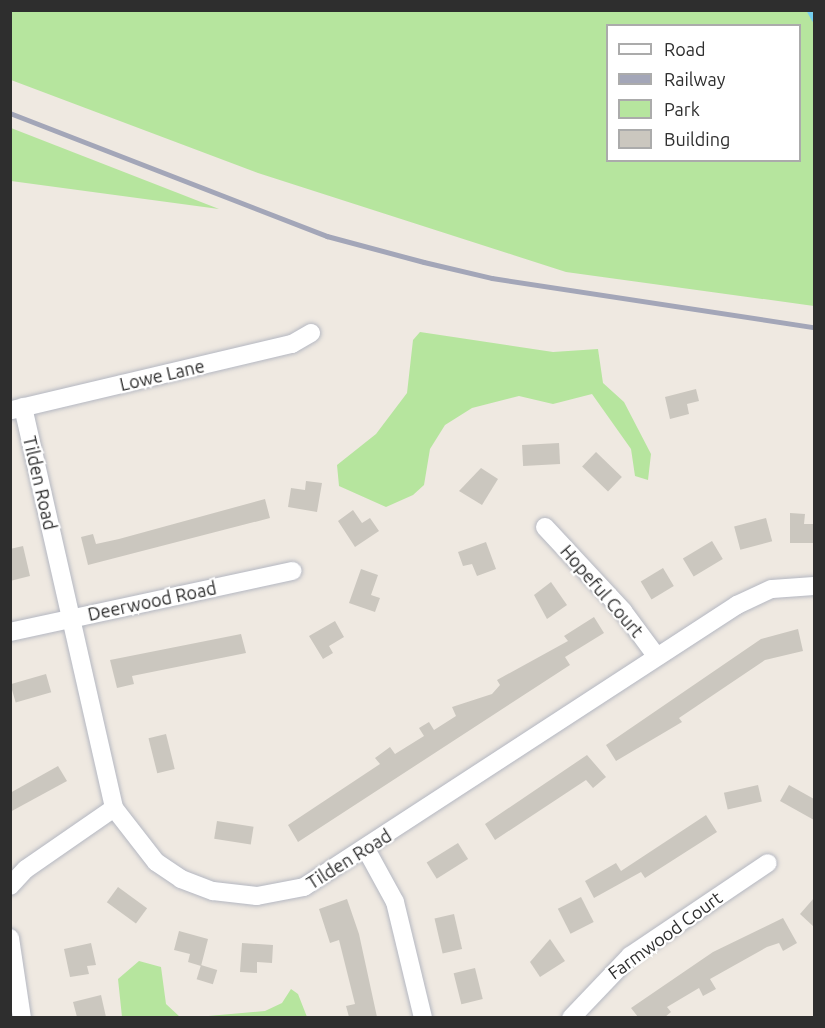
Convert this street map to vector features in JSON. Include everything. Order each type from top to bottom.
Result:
[{"type":"street","name":"Lowe Lane","points":[[17,409],[292,345],[311,333]]},
{"type":"street","name":"Tilden Road","points":[[17,409],[70,618],[114,808],[142,849],[171,873],[235,895],[304,887],[366,849],[750,598],[772,589],[814,586]]},
{"type":"street","name":"Hopeful Court","points":[[545,527],[623,611],[657,657]]},
{"type":"street","name":"Deerwood Road","points":[[10,632],[293,571]]},
{"type":"street","points":[[10,886],[26,869],[114,808]]},
{"type":"street","points":[[366,849],[395,902],[423,1017]]},
{"type":"street","name":"Farmwood Court","points":[[571,1017],[630,956],[768,863]]},
{"type":"street","points":[[10,938],[22,1017]]},
{"type":"green space","points":[[11,11],[814,11],[814,306],[566,272],[258,173],[11,80]]},
{"type":"green space","points":[[11,128],[219,209],[11,181]]},
{"type":"green space","points":[[420,332],[553,352],[598,349],[603,383],[624,402],[651,454],[648,480],[635,476],[631,449],[592,394],[553,404],[519,396],[472,408],[445,425],[430,449],[424,485],[413,495],[386,507],[339,486],[337,465],[376,434],[407,393],[413,340]]},
{"type":"green space","points":[[139,961],[161,967],[166,1004],[180,1017],[122,1017],[118,979]]},
{"type":"green space","points":[[291,989],[298,994],[307,1017],[197,1017],[265,1011],[282,1003]]},
{"type":"building","points":[[696,389],[699,401],[687,404],[689,414],[670,419],[665,397]]},
{"type":"building","points":[[559,443],[560,464],[523,466],[522,445]]},
{"type":"building","points":[[596,452],[622,477],[608,491],[582,466]]},
{"type":"building","points":[[481,468],[498,479],[482,505],[459,491]]},
{"type":"building","points":[[306,481],[322,483],[317,512],[288,507],[291,488],[305,490]]},
{"type":"building","points":[[265,499],[270,518],[88,565],[81,537],[93,534],[96,544]]},
{"type":"building","points":[[353,510],[362,523],[370,518],[379,531],[355,547],[338,521]]},
{"type":"building","points":[[790,513],[805,514],[804,524],[814,524],[814,543],[790,543]]},
{"type":"building","points":[[766,518],[772,541],[740,550],[734,527]]},
{"type":"building","points":[[712,541],[723,559],[694,577],[683,559]]},
{"type":"building","points":[[486,542],[496,569],[477,576],[472,564],[463,566],[458,552]]},
{"type":"building","points":[[23,546],[30,576],[10,581],[10,549]]},
{"type":"building","points":[[663,568],[674,586],[652,599],[641,581]]},
{"type":"building","points":[[361,569],[378,575],[371,595],[380,598],[375,612],[349,603]]},
{"type":"building","points":[[551,582],[567,605],[547,619],[534,595]]},
{"type":"building","points":[[594,617],[604,633],[565,657],[570,665],[298,842],[288,825],[380,764],[375,758],[390,747],[395,754],[424,736],[419,728],[429,722],[434,730],[456,716],[452,707],[492,694],[500,685],[497,680],[568,641],[564,636]]},
{"type":"building","points":[[335,621],[344,637],[329,646],[333,653],[323,659],[309,636]]},
{"type":"building","points":[[798,629],[803,651],[765,660],[679,718],[682,722],[616,761],[606,745],[761,639]]},
{"type":"building","points":[[241,634],[246,653],[132,676],[134,684],[117,688],[110,660]]},
{"type":"building","points":[[46,674],[51,692],[16,702],[10,684]]},
{"type":"building","points":[[166,734],[175,769],[157,773],[149,738]]},
{"type":"building","points":[[587,755],[606,777],[593,788],[586,780],[495,840],[485,824]]},
{"type":"building","points":[[58,766],[67,781],[10,812],[10,793]]},
{"type":"building","points":[[758,785],[762,802],[728,809],[724,793]]},
{"type":"building","points":[[789,785],[814,799],[814,820],[780,801]]},
{"type":"building","points":[[706,815],[717,832],[645,878],[641,872],[594,898],[585,881],[616,863],[621,871]]},
{"type":"building","points":[[217,821],[254,827],[251,845],[214,839]]},
{"type":"building","points":[[458,843],[468,859],[437,879],[427,863]]},
{"type":"building","points":[[118,887],[147,908],[136,924],[107,902]]},
{"type":"building","points":[[581,897],[594,922],[571,934],[558,909]]},
{"type":"building","points":[[814,898],[814,927],[800,914]]},
{"type":"building","points":[[347,899],[359,934],[377,1017],[349,1017],[346,1006],[355,1004],[339,940],[330,943],[319,909]]},
{"type":"building","points":[[454,914],[462,949],[443,954],[435,918]]},
{"type":"building","points":[[783,918],[797,943],[783,951],[779,943],[767,947],[710,979],[716,989],[703,996],[699,988],[667,1007],[671,1012],[665,1017],[638,1017],[631,1008],[713,952]]},
{"type":"building","points":[[179,931],[208,939],[201,966],[188,962],[190,954],[174,950]]},
{"type":"building","points":[[550,939],[565,961],[540,977],[530,962]]},
{"type":"building","points":[[91,943],[96,965],[87,966],[89,974],[70,977],[64,949]]},
{"type":"building","points":[[242,943],[273,945],[272,963],[257,962],[257,973],[240,972]]},
{"type":"building","points":[[201,965],[217,970],[213,984],[197,979]]},
{"type":"building","points":[[475,968],[483,999],[461,1004],[454,973]]},
{"type":"building","points":[[101,995],[106,1017],[77,1017],[73,1002]]},
{"type":"waterway","points":[[809,10],[814,19]]},
{"type":"railway","points":[[10,113],[327,236],[424,262],[492,278],[814,327]]}]
